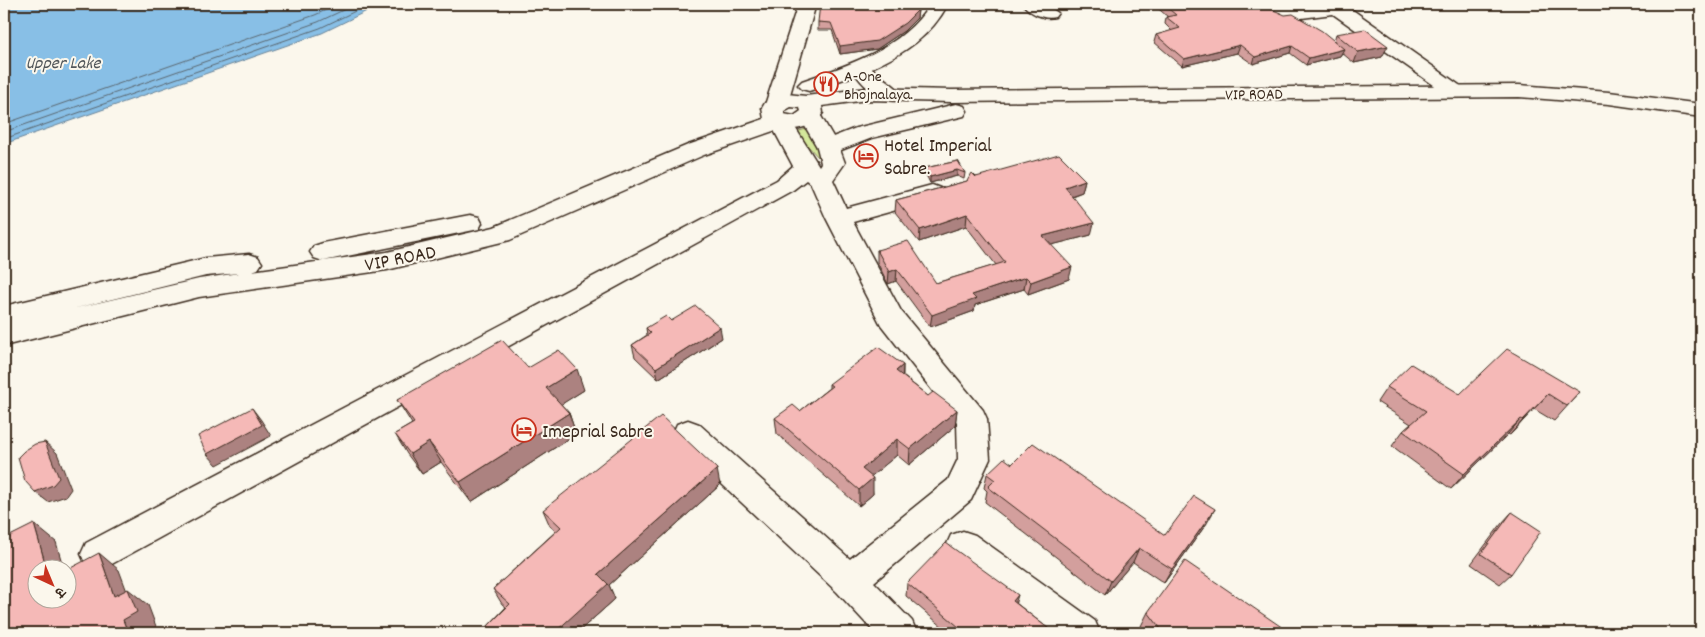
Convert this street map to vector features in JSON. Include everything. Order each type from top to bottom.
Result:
[{"type":"main road","points":[[806,4],[788,62],[778,113],[814,174],[891,318],[972,418],[974,459],[960,490],[849,581]]},
{"type":"main road","points":[[778,113],[787,100],[808,101],[860,66],[910,38],[936,14],[939,4]]},
{"type":"main road","points":[[1263,4],[1286,14],[1330,7],[1340,10],[1455,91]]},
{"type":"main road","points":[[98,554],[785,185],[814,174],[834,163],[808,101],[788,62]]},
{"type":"main road","points":[[860,66],[872,82],[892,94]]},
{"type":"main road","name":"VIP ROAD","points":[[808,101],[867,94],[951,96],[1519,91],[1609,98],[1701,111]]},
{"type":"main road","name":"VIP ROAD","points":[[808,101],[852,111],[1534,104],[1604,109],[1701,125]]},
{"type":"main road","points":[[828,147],[864,133],[956,111]]},
{"type":"main road","name":"VIP ROAD","points":[[4,316],[206,267],[267,262],[393,240],[500,216],[636,156],[708,128],[778,113]]},
{"type":"main road","name":"VIP ROAD","points":[[4,336],[199,288],[387,262],[501,234],[778,113]]},
{"type":"main road","points":[[838,218],[957,186]]},
{"type":"main road","points":[[688,433],[849,581],[899,633]]},
{"type":"main road","points":[[963,546],[1082,633]]},
{"type":"green space","points":[[822,125],[823,158],[819,158],[795,132]]},
{"type":"water","name":"Upper Lake","points":[[4,4],[381,4],[322,33],[4,144]]},
{"type":"building","points":[[820,4],[917,4],[918,10],[905,23],[877,41],[840,46],[831,23],[818,22]]},
{"type":"building","points":[[1163,4],[1260,4],[1285,15],[1293,14],[1322,31],[1344,49],[1309,58],[1292,46],[1255,57],[1240,45],[1184,59],[1156,35],[1180,28],[1166,17],[1176,15]]},
{"type":"building","points":[[1365,29],[1388,46],[1358,52],[1336,34]]},
{"type":"building","points":[[1059,154],[1085,180],[1065,187],[1094,223],[1043,236],[1072,267],[1031,282],[1026,277],[972,295],[976,299],[932,315],[897,269],[889,272],[877,250],[908,241],[936,283],[1005,262],[967,214],[920,230],[896,200],[967,181],[972,173],[976,177]]},
{"type":"building","points":[[958,161],[965,173],[957,170],[930,177],[925,168]]},
{"type":"building","points":[[696,306],[720,327],[656,368],[632,345],[651,333],[646,328],[666,316],[671,321]]},
{"type":"building","points":[[502,340],[528,368],[559,350],[577,369],[546,388],[569,413],[460,482],[429,442],[410,454],[395,434],[414,423],[397,400]]},
{"type":"building","points":[[878,347],[903,365],[896,371],[928,396],[933,392],[957,410],[910,449],[897,439],[862,469],[873,478],[859,490],[775,418],[793,405],[800,411],[832,386],[829,384]]},
{"type":"building","points":[[1507,349],[1580,392],[1567,406],[1548,394],[1523,420],[1521,419],[1464,474],[1403,431],[1426,411],[1387,387],[1411,364],[1460,394]]},
{"type":"building","points":[[252,408],[262,425],[207,454],[198,436]]},
{"type":"building","points":[[661,416],[717,469],[598,574],[608,584],[554,633],[493,633],[485,629],[510,604],[493,589],[561,527],[543,510]]},
{"type":"building","points":[[45,442],[59,478],[53,485],[35,492],[25,481],[18,457],[35,444]]},
{"type":"building","points":[[1033,443],[1165,535],[1194,496],[1215,509],[1172,569],[1139,548],[1111,581],[988,487],[995,480],[987,474],[1004,458],[1012,464]]},
{"type":"building","points":[[1512,512],[1541,531],[1511,574],[1481,554]]},
{"type":"building","points":[[34,524],[44,560],[28,560],[28,610],[78,610],[78,564],[99,553],[114,596],[128,589],[137,612],[123,620],[128,633],[4,633],[4,539]]},
{"type":"building","points":[[946,543],[1018,595],[1013,601],[1054,633],[966,633],[907,583]]},
{"type":"building","points":[[1185,561],[1283,628],[1280,633],[1164,633],[1148,612]]},
{"type":"place","name":"A-One Bhojnalaya.","points":[[826,84]]},
{"type":"place","name":"Hotel Imperial Sabre.","points":[[866,156]]},
{"type":"place","name":"Imeprial Sabre","points":[[524,430]]}]
